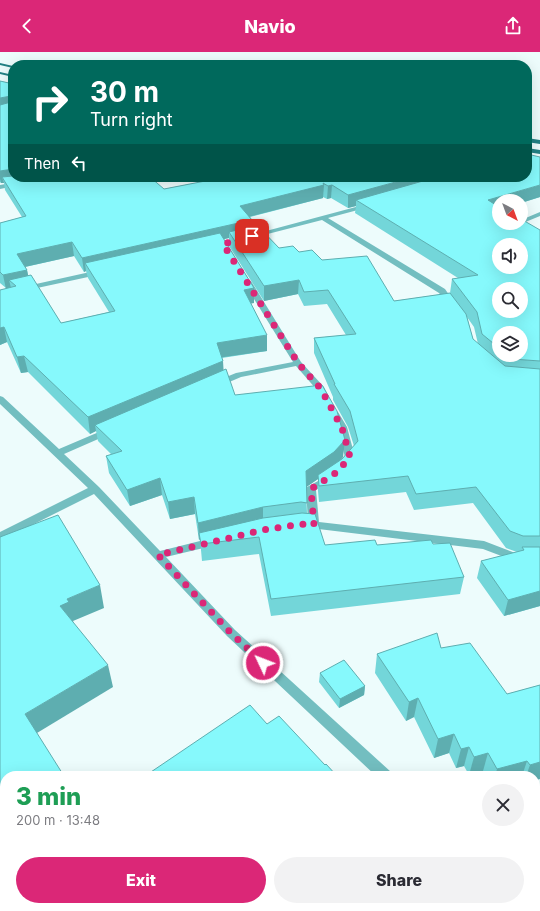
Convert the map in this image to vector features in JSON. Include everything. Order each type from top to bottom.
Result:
[{"type":"street","points":[[0,187],[22,184]]},
{"type":"street","points":[[208,247],[225,247],[376,204]]},
{"type":"street","points":[[528,221],[540,214]]},
{"type":"street","points":[[324,218],[442,291],[455,309]]},
{"type":"street","points":[[0,294],[108,270]]},
{"type":"street","points":[[244,277],[298,363],[321,389],[342,428],[350,457],[337,472],[311,489],[314,525]]},
{"type":"street","points":[[210,387],[239,375],[298,363]]},
{"type":"street","points":[[0,399],[95,489],[231,633],[381,771]]},
{"type":"street","points":[[58,453],[116,428]]},
{"type":"street","points":[[0,537],[95,489]]},
{"type":"street","points":[[293,525],[314,525],[484,545],[517,558],[540,558]]},
{"type":"street","points":[[158,555],[226,539]]},
{"type":"building","points":[[0,81],[8,83],[8,97],[0,98]]},
{"type":"building","points":[[8,103],[8,170],[0,171],[0,105]]},
{"type":"building","points":[[532,155],[540,157],[540,185],[509,194],[492,194],[492,199],[488,200],[492,203],[492,230],[528,230],[528,223],[540,230],[540,361],[528,360],[528,326],[492,326],[492,342],[482,334],[477,312],[452,279],[478,275],[356,200],[419,182],[532,182]]},
{"type":"building","points":[[8,176],[8,182],[156,182],[164,189],[200,182],[396,182],[348,195],[332,185],[328,186],[323,183],[324,185],[240,206],[252,220],[82,258],[72,242],[17,254],[27,270],[3,275],[0,272],[0,223],[26,216],[2,177]]},
{"type":"building","points":[[257,225],[279,248],[293,246],[299,252],[312,250],[322,260],[367,256],[394,301],[450,293],[466,314],[473,339],[492,355],[492,362],[500,362],[505,366],[540,369],[540,536],[523,536],[510,531],[476,487],[416,494],[408,476],[319,486],[318,475],[342,459],[358,441],[350,411],[334,384],[314,338],[356,334],[328,290],[304,292],[299,280],[264,286],[229,232]]},
{"type":"building","points":[[220,233],[254,288],[244,290],[267,335],[217,343],[223,361],[88,417],[24,356],[17,357],[4,327],[0,328],[0,290],[16,286],[9,280],[31,275],[61,323],[115,311],[85,263]]},
{"type":"building","points":[[226,369],[235,395],[322,385],[337,411],[345,440],[334,452],[306,471],[307,503],[301,502],[263,507],[198,523],[194,497],[168,502],[160,478],[127,490],[106,456],[122,451],[95,425]]},
{"type":"building","points":[[302,513],[315,514],[325,545],[375,540],[377,545],[431,540],[433,544],[450,543],[464,577],[271,599],[259,537],[201,544],[199,533],[263,518]]},
{"type":"building","points":[[58,515],[100,585],[67,599],[69,602],[60,606],[108,665],[25,714],[61,771],[0,771],[0,537]]},
{"type":"building","points":[[522,547],[540,547],[540,591],[508,600],[481,561],[524,550]]},
{"type":"building","points":[[437,633],[441,648],[470,643],[507,694],[540,685],[540,762],[530,765],[527,761],[497,769],[488,753],[474,757],[469,747],[461,749],[454,734],[438,739],[418,698],[409,702],[377,654]]},
{"type":"building","points":[[344,660],[365,686],[340,699],[320,673]]},
{"type":"building","points":[[250,705],[267,724],[279,716],[332,771],[152,771]]},
{"type":"route","points":[[252,236],[223,244],[298,363],[321,389],[342,428],[350,457],[337,472],[311,489],[314,525],[301,524],[263,530],[158,555],[231,633],[263,663]]}]
